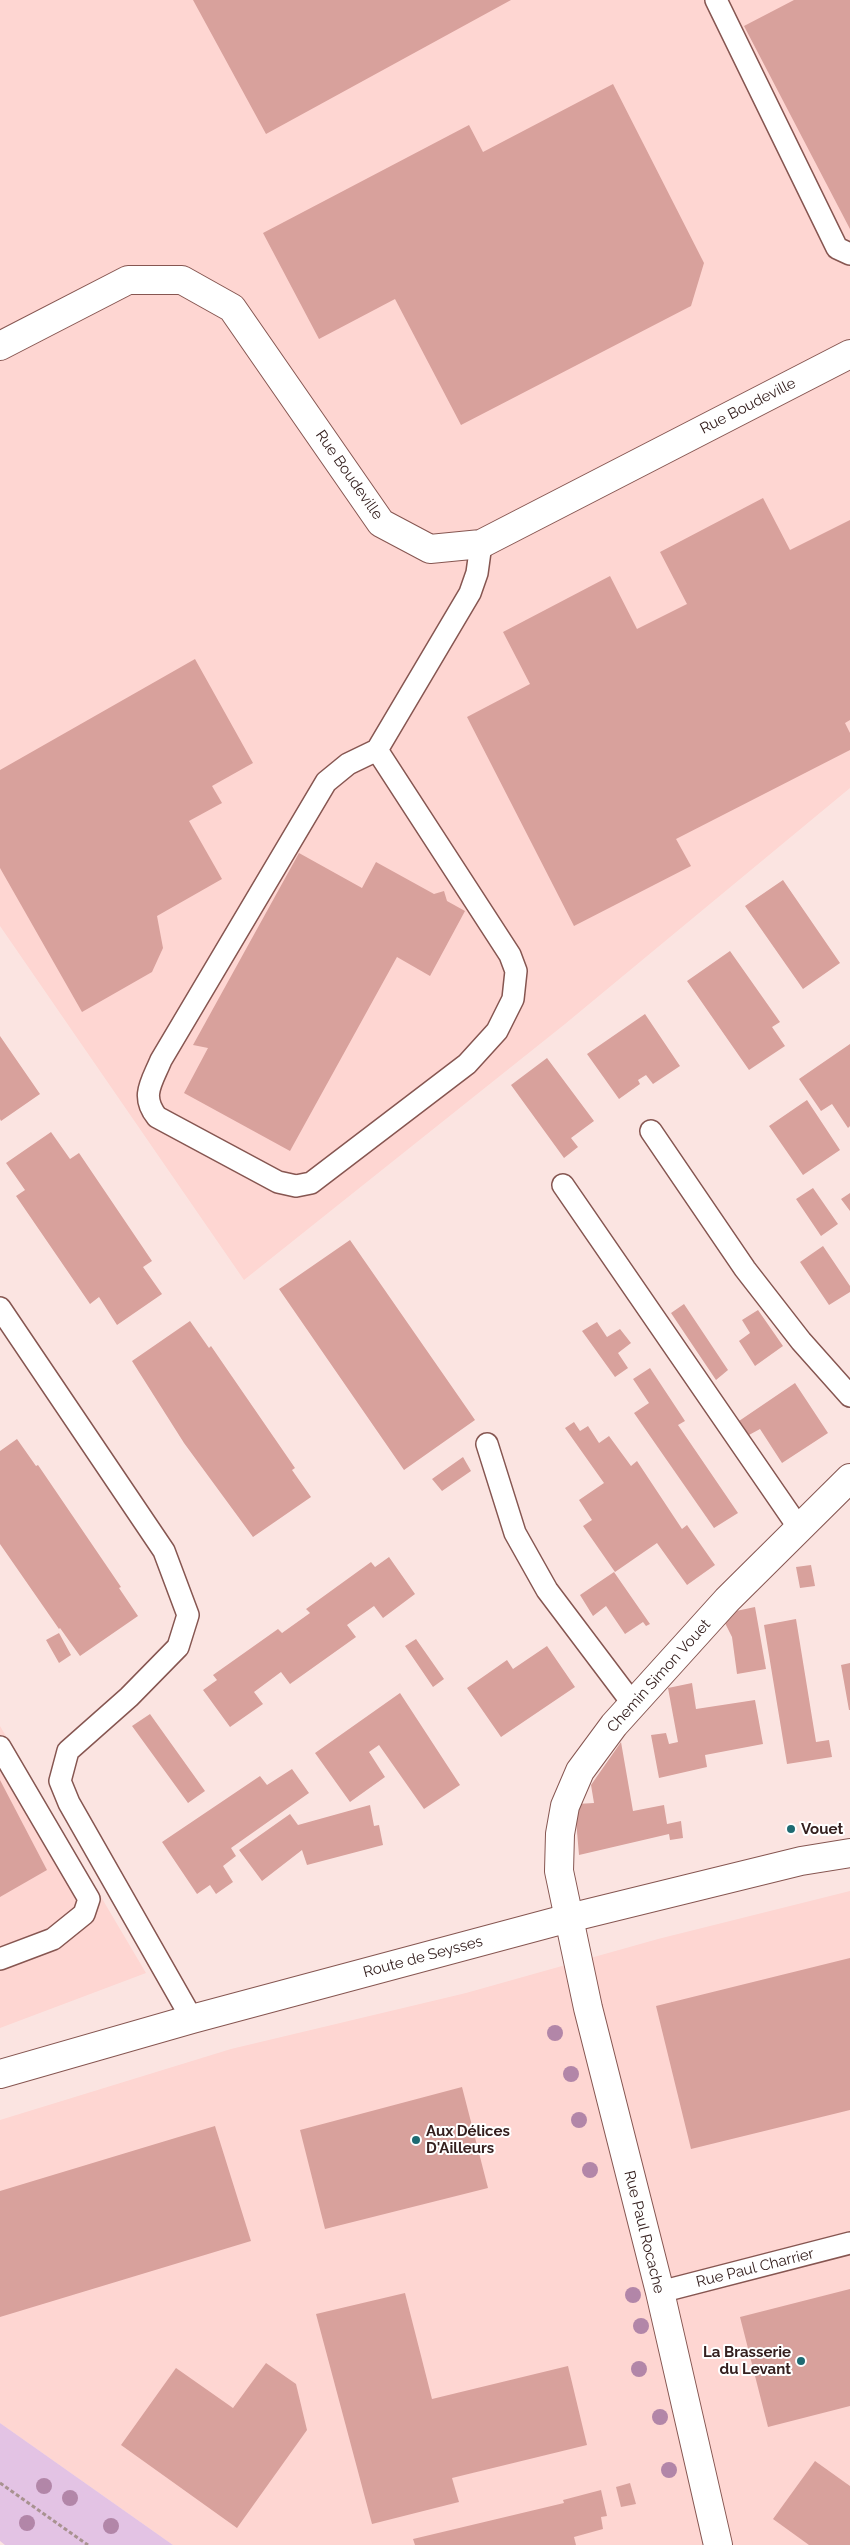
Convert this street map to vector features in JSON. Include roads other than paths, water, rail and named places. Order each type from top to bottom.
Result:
[{"type":"street","name":"Rue Boudeville","points":[[0,346],[128,280],[182,280],[232,308],[381,523],[430,549],[481,544],[850,354]]},
{"type":"street","name":"Chemin Simon Vouet","points":[[569,1918],[559,1871],[560,1834],[564,1806],[580,1771],[614,1725],[727,1600],[850,1478]]},
{"type":"street","name":"Route de Seysses","points":[[1,2070],[569,1918],[800,1861],[850,1853]]},
{"type":"street","name":"Rue Paul Rocache","points":[[569,1918],[588,2008],[660,2292],[718,2545]]},
{"type":"lane","points":[[716,0],[837,248],[850,254]]},
{"type":"lane","points":[[377,750],[510,955],[516,971],[513,999],[497,1031],[467,1064],[311,1183],[296,1186],[278,1182],[157,1117],[149,1107],[148,1092],[161,1060],[326,782],[348,764],[377,750],[470,593],[477,573],[481,544]]},
{"type":"lane","points":[[651,1131],[745,1269],[801,1341],[850,1396]]},
{"type":"lane","points":[[563,1185],[799,1528]]},
{"type":"lane","points":[[0,1308],[164,1551],[188,1615],[178,1647],[130,1697],[68,1751],[60,1781],[69,1802],[192,2019]]},
{"type":"lane","points":[[487,1444],[515,1533],[547,1590],[633,1704]]},
{"type":"lane","points":[[0,1747],[89,1899],[84,1914],[53,1939],[0,1958]]},
{"type":"lane","name":"Rue Paul Charrier","points":[[660,2292],[850,2243]]},
{"type":"place","name":"Vouet","points":[[791,1829]]},
{"type":"place","name":"Aux Délices D'Ailleurs","points":[[416,2140]]},
{"type":"place","name":"La Brasserie du Levant","points":[[801,2361]]}]
